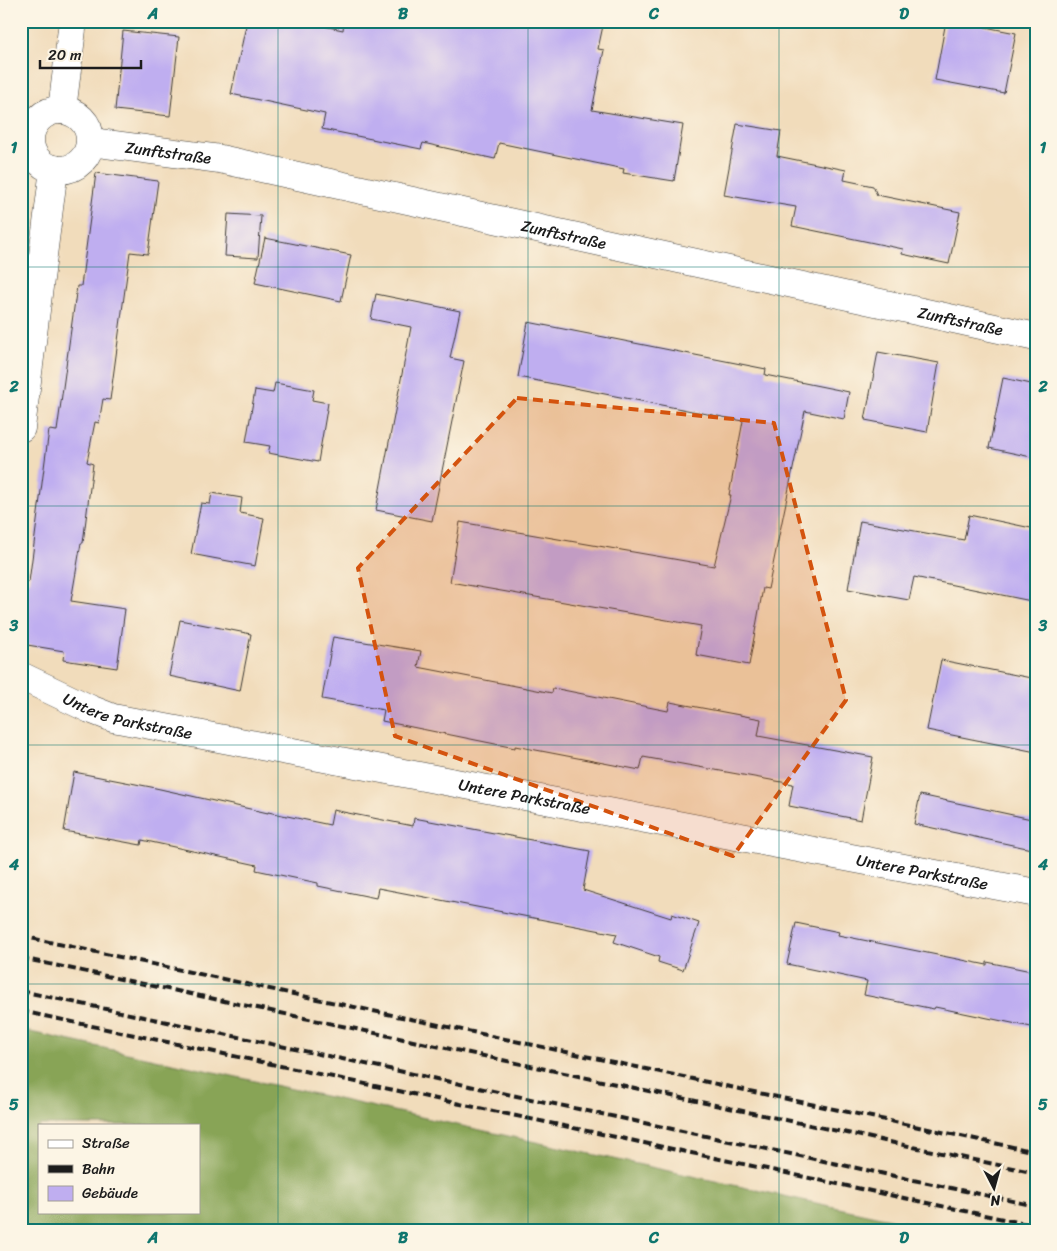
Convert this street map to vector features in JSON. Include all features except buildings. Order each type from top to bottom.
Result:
[{"type":"street","points":[[62,110],[73,21]]},
{"type":"street","points":[[62,110],[69,111],[83,119],[90,133],[91,142],[85,158],[79,164],[63,170],[46,167],[35,156],[26,133],[42,116],[51,111],[62,110]]},
{"type":"street","name":"Zunftstraße","points":[[91,142],[230,160],[472,215],[1036,337]]},
{"type":"street","points":[[21,428],[54,169]]},
{"type":"street","name":"Untere Parkstraße","points":[[21,676],[113,718],[1036,893]]},
{"type":"highlighted area","points":[[517,398],[774,423],[846,700],[733,856],[395,736],[358,568]]},
{"type":"green space","points":[[21,1030],[940,1230],[21,1230]]},
{"type":"railway","points":[[21,936],[1036,1152]]},
{"type":"railway","points":[[21,958],[1036,1173]]},
{"type":"railway","points":[[21,991],[1036,1206]]},
{"type":"railway","points":[[21,1011],[1036,1226]]}]
